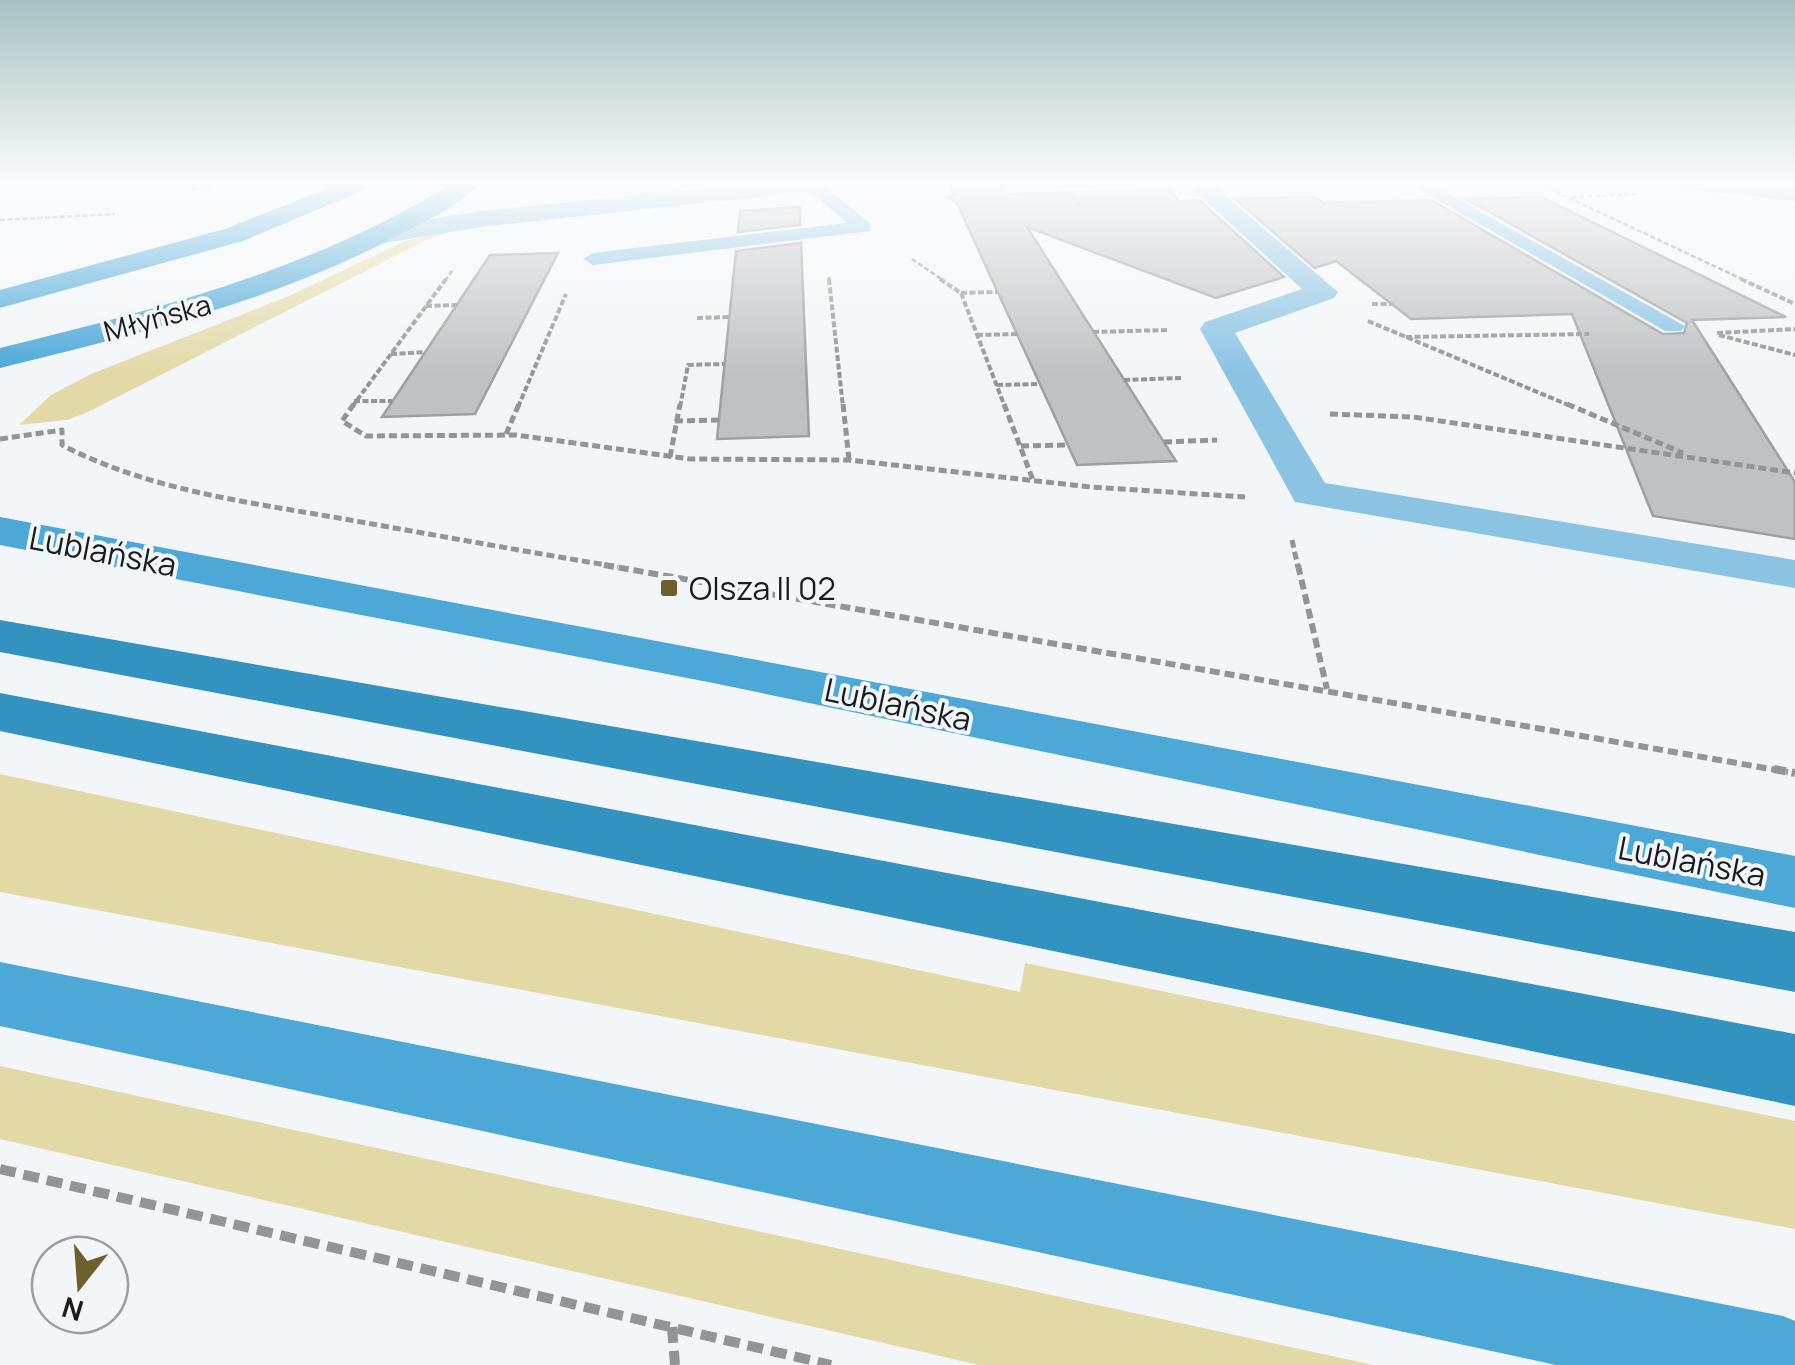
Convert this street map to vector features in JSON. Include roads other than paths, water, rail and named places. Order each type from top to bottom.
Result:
[{"type":"main road","name":"Młyńska","points":[[0,299],[195,246]]},
{"type":"main road","name":"Młyńska","points":[[0,358],[242,294],[279,282],[354,246]]},
{"type":"main road","name":"Lublańska","points":[[0,530],[713,666],[1795,882]]},
{"type":"main road","points":[[0,636],[1795,962]]},
{"type":"main road","points":[[0,712],[1795,1070]]},
{"type":"main road","points":[[0,994],[1782,1365]]},
{"type":"street","points":[[1270,246],[1323,292],[1216,329],[1310,493],[1795,574]]},
{"type":"lane","points":[[593,259],[712,246]]},
{"type":"lane","points":[[1530,246],[1673,326]]},
{"type":"place","name":"Olsza II 02","points":[[669,588]]}]
